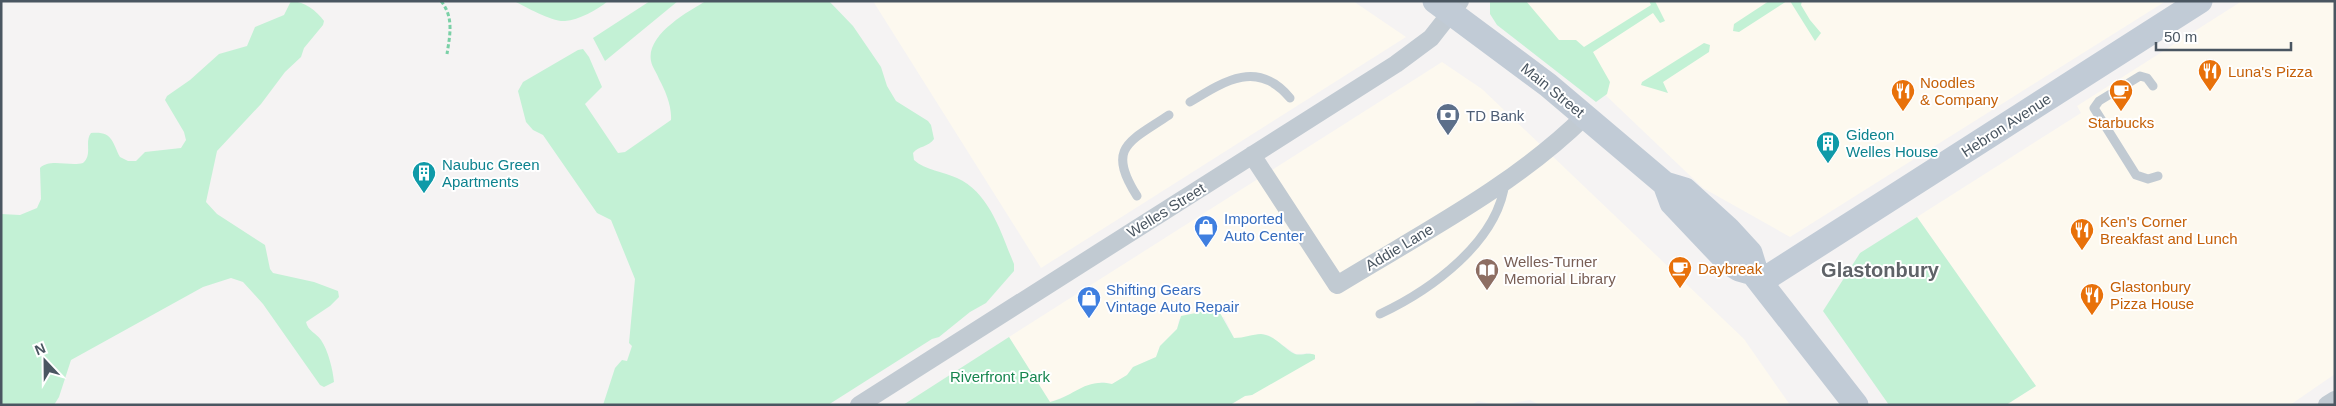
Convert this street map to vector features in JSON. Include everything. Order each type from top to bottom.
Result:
[{"type":"main road","name":"Hebron Avenue","points":[[1757,277],[2200,1]]},
{"type":"main road","name":"Main Street","points":[[1448,5],[1586,116],[1665,184],[1685,190],[1728,229],[1750,253],[1757,277],[1856,405]]},
{"type":"street","name":"Welles Street","points":[[859,405],[1422,45],[1431,38],[1448,5]]},
{"type":"street","name":"Addie Lane","points":[[1252,155],[1337,285],[1505,181],[1560,141],[1586,116]]},
{"type":"street","points":[[2327,405],[2335,400]]},
{"type":"lane","points":[[1190,102],[1228,80],[1254,76],[1262,78],[1278,87],[1290,98]]},
{"type":"lane","points":[[2153,86],[2148,78],[2140,76],[2099,101],[2094,108],[2136,175],[2148,179],[2158,176]]},
{"type":"lane","points":[[1137,196],[1124,174],[1121,161],[1122,155],[1132,140],[1169,115]]},
{"type":"lane","points":[[1380,314],[1450,270],[1470,252],[1481,237],[1504,193],[1505,181]]},
{"type":"path","points":[[441,1],[447,8],[450,20],[448,54]]},
{"type":"shaded area","points":[[873,1],[1353,1],[1406,37],[1041,268]]},
{"type":"shaded area","points":[[1500,1],[2166,1],[1790,237],[1703,188],[1533,26]]},
{"type":"shaded area","points":[[2242,1],[2335,1],[2335,374],[2290,405],[2006,405],[2036,386],[1917,217],[2081,113],[2077,106]]},
{"type":"shaded area","points":[[1442,62],[1482,89],[1744,339],[1790,405],[1540,405],[1530,400],[1498,405],[1478,401],[1471,405],[1230,405],[1245,396],[1252,395],[1311,353],[1296,354],[1268,335],[1259,334],[1245,338],[1234,338],[1224,317],[1179,319],[1177,329],[1160,346],[1156,357],[1133,367],[1127,375],[1112,384],[1102,382],[1050,402],[1009,337]]},
{"type":"green space","points":[[291,1],[296,1],[314,10],[324,21],[323,25],[304,48],[301,57],[285,72],[261,104],[217,151],[206,202],[217,214],[265,245],[270,269],[273,273],[314,282],[338,291],[339,297],[330,306],[306,322],[308,328],[321,340],[326,349],[334,382],[324,387],[320,385],[263,304],[243,282],[231,278],[203,287],[71,360],[59,397],[54,405],[1,405],[1,214],[20,215],[37,208],[41,199],[40,168],[44,165],[55,163],[83,163],[87,156],[88,140],[91,133],[108,136],[120,157],[128,161],[136,161],[145,152],[181,148],[186,140],[184,132],[165,100],[167,96],[190,80],[219,54],[247,46],[255,27],[284,15]]},
{"type":"green space","points":[[514,1],[608,1],[599,8],[576,19],[560,21],[546,17]]},
{"type":"green space","points":[[650,1],[678,1],[605,61],[593,38]]},
{"type":"green space","points":[[706,1],[829,1],[853,26],[881,67],[887,86],[896,101],[928,121],[931,125],[934,139],[913,153],[914,160],[929,169],[957,178],[978,193],[993,215],[1014,264],[1014,271],[986,303],[970,312],[939,337],[932,339],[828,405],[603,405],[615,368],[622,360],[627,361],[632,346],[629,343],[635,279],[611,220],[597,213],[543,135],[533,130],[526,122],[518,91],[523,82],[578,50],[583,49],[589,57],[602,87],[585,104],[618,153],[625,152],[671,120],[668,98],[652,66],[651,51],[655,42],[670,25]]},
{"type":"green space","points":[[1490,1],[1526,1],[1559,40],[1576,40],[1584,47],[1651,5],[1649,1],[1655,1],[1665,21],[1660,23],[1653,13],[1593,52],[1610,82],[1607,94],[1596,102],[1497,25],[1490,14]]},
{"type":"green space","points":[[1769,1],[1787,1],[1739,32],[1733,31],[1734,24]]},
{"type":"green space","points":[[1790,1],[1802,1],[1801,5],[1821,33],[1815,41]]},
{"type":"green space","points":[[1704,43],[1710,45],[1709,52],[1663,82],[1668,93],[1641,85],[1642,82]]},
{"type":"green space","points":[[1917,217],[2036,386],[2006,405],[1889,405],[1823,311],[1860,253]]},
{"type":"green space","name":"Riverfront Park","points":[[1210,310],[1220,313],[1234,338],[1258,334],[1266,335],[1275,339],[1295,354],[1312,354],[1315,355],[1315,359],[1252,395],[1245,396],[1230,405],[903,405],[1009,337],[1050,402],[1086,386],[1102,383],[1112,384],[1127,375],[1133,367],[1156,357],[1160,346],[1177,329],[1181,316]]},
{"type":"place","name":"Luna's Pizza","points":[[2210,92]]},
{"type":"place","name":"Noodles & Company","points":[[1903,112]]},
{"type":"place","name":"Starbucks","points":[[2121,112]]},
{"type":"place","name":"TD Bank","points":[[1448,136]]},
{"type":"place","name":"Gideon Welles House","points":[[1828,164]]},
{"type":"place","name":"Naubuc Green Apartments","points":[[424,194]]},
{"type":"place","name":"Imported Auto Center","points":[[1206,248]]},
{"type":"place","name":"Ken's Corner Breakfast and Lunch","points":[[2082,251]]},
{"type":"place","name":"Daybreak","points":[[1680,289]]},
{"type":"place","name":"Welles-Turner Memorial Library","points":[[1487,291]]},
{"type":"place","name":"Glastonbury Pizza House","points":[[2092,316]]},
{"type":"place","name":"Shifting Gears Vintage Auto Repair","points":[[1089,319]]},
{"type":"district","name":"Glastonbury","points":[[1880,270]]}]
